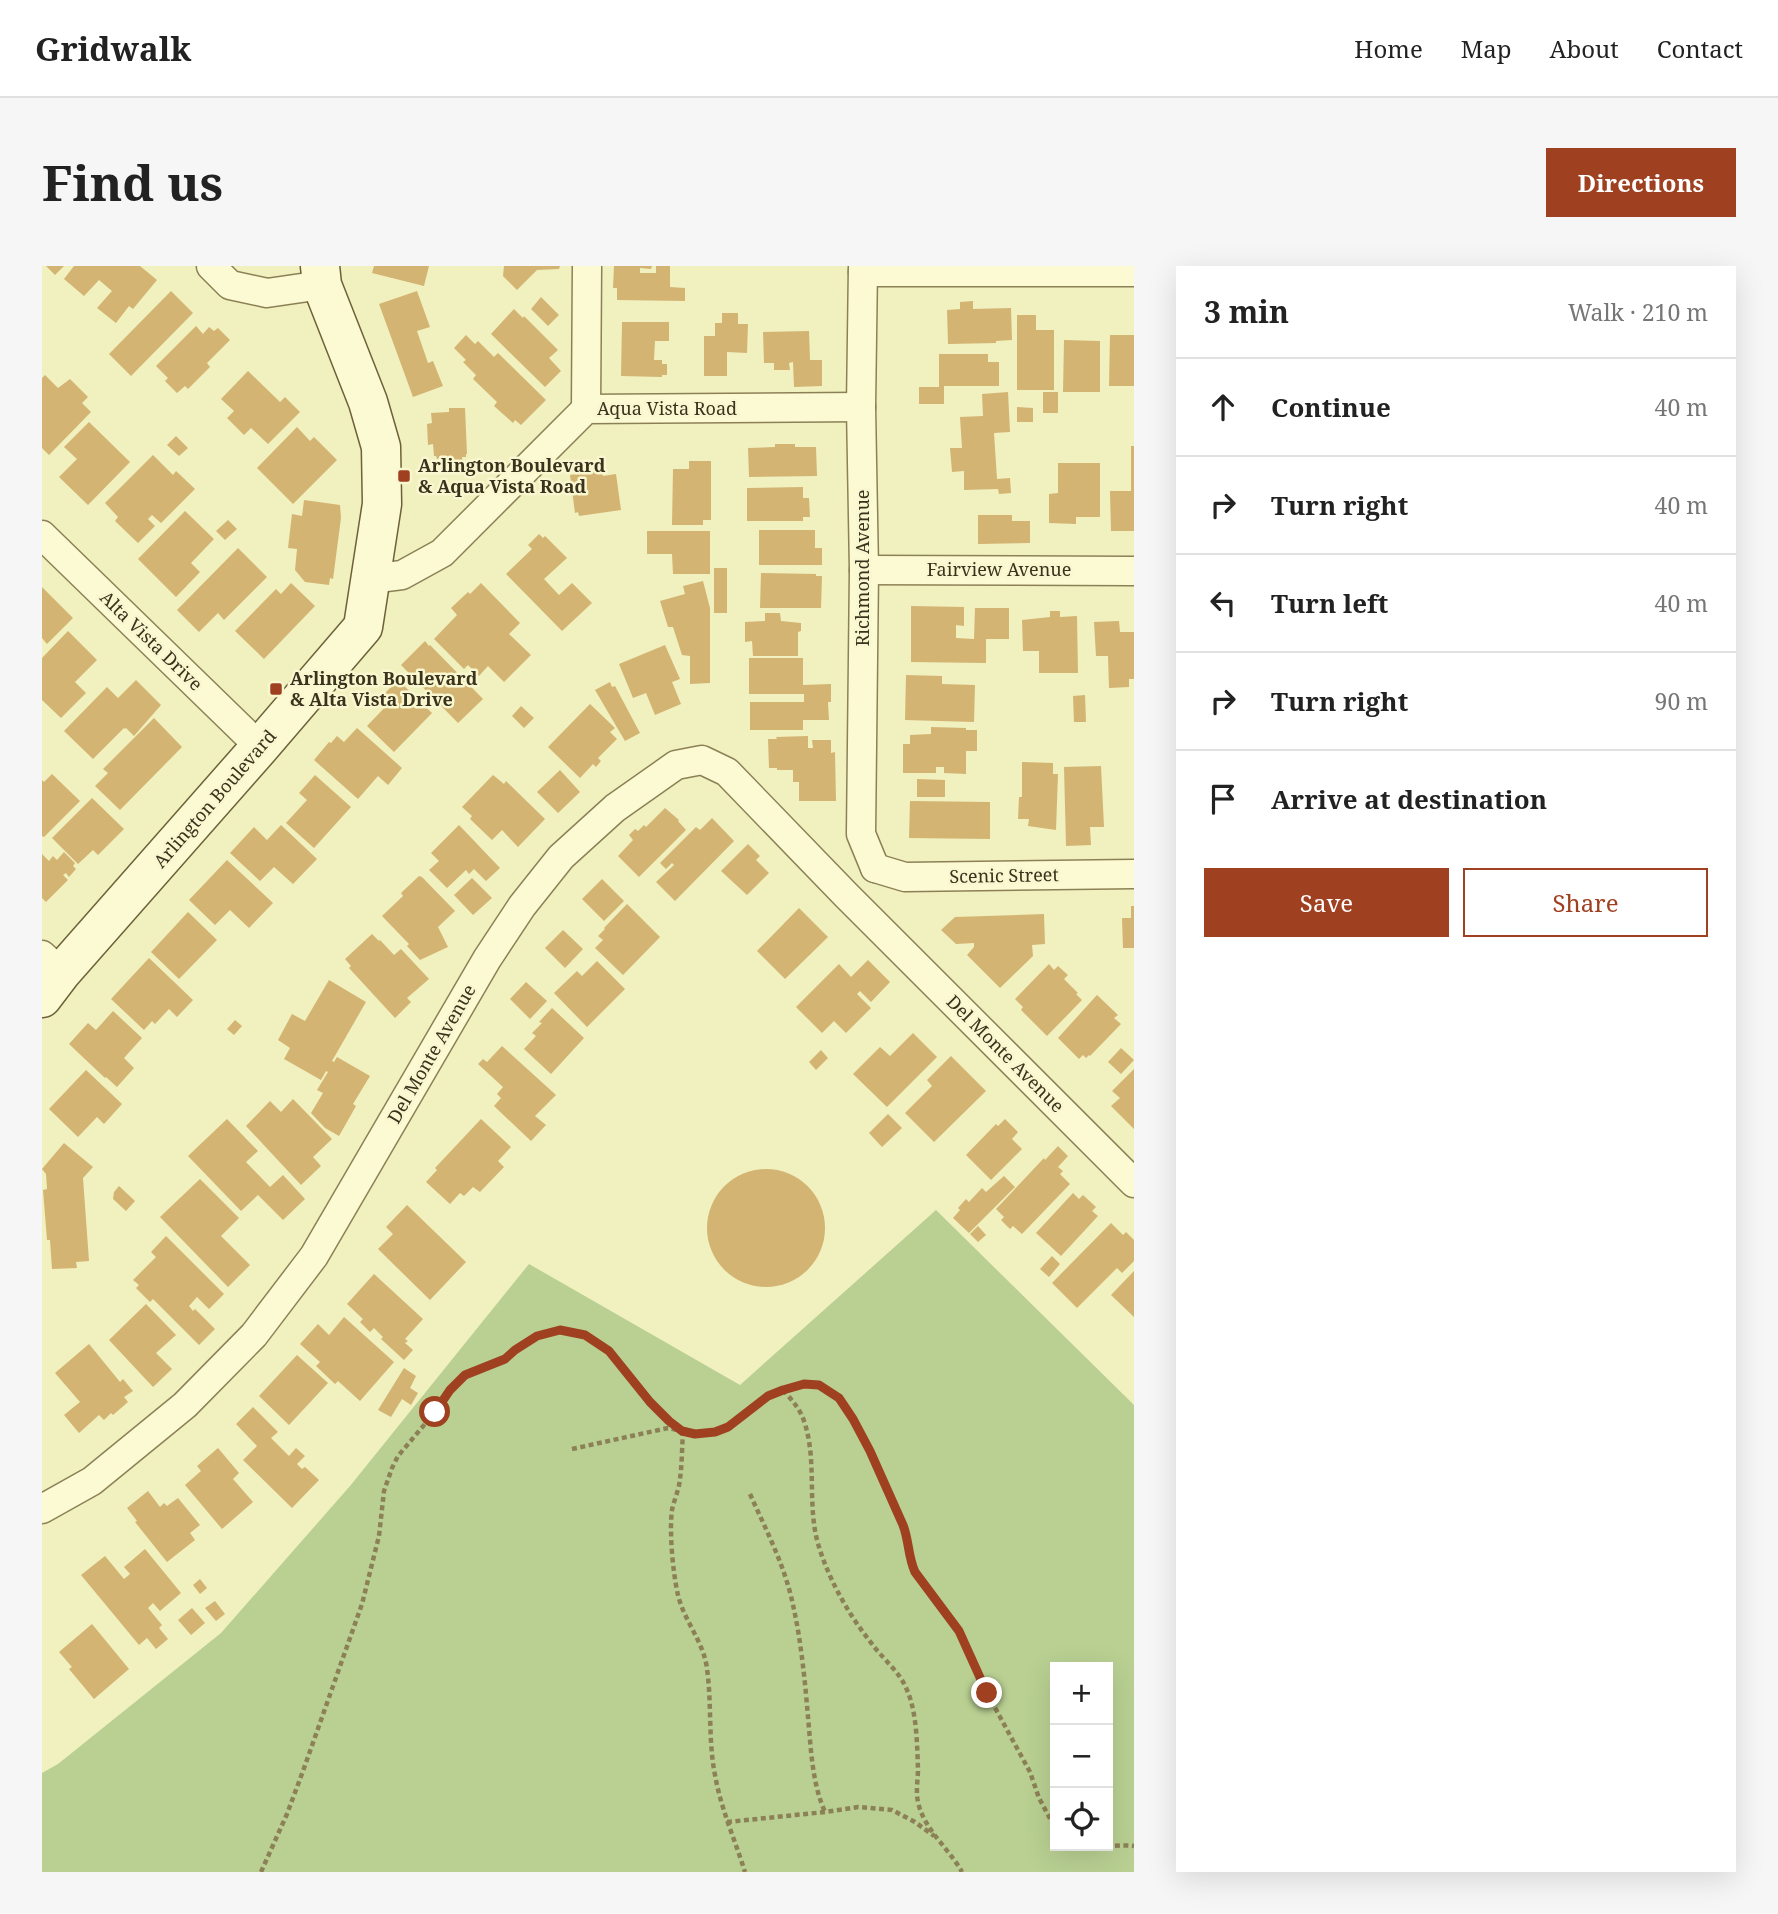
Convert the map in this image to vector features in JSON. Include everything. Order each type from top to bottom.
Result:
[{"type":"main road","name":"Arlington Boulevard","points":[[48,975],[261,747],[363,627],[382,504],[381,447],[368,402],[321,275]]},
{"type":"street","points":[[212,266],[230,285],[267,293],[321,275]]},
{"type":"street","points":[[586,409],[587,266]]},
{"type":"street","points":[[863,269],[1134,272]]},
{"type":"street","name":"Richmond Avenue","points":[[863,269],[861,834],[874,868]]},
{"type":"street","name":"Aqua Vista Road","points":[[370,579],[402,575],[442,553],[586,409],[861,407]]},
{"type":"street","name":"Alta Vista Drive","points":[[42,535],[261,747]]},
{"type":"street","name":"Fairview Avenue","points":[[864,570],[1134,571]]},
{"type":"street","name":"Del Monte Avenue","points":[[42,1508],[92,1481],[185,1405],[254,1335],[314,1256],[487,959],[522,906],[561,857],[615,808],[676,765],[702,760],[727,772],[1134,1183]]},
{"type":"street","points":[[846,895],[874,868]]},
{"type":"street","name":"Scenic Street","points":[[874,868],[905,877],[1134,874]]},
{"type":"path","points":[[261,1872],[287,1814],[362,1604],[379,1536],[384,1491],[392,1468],[398,1456],[457,1382],[465,1375],[505,1359],[537,1336],[560,1330],[578,1333],[592,1338],[609,1351],[650,1402],[682,1431]]},
{"type":"path","points":[[572,1449],[668,1428],[695,1434],[715,1432],[728,1427],[768,1396],[804,1384],[819,1385],[839,1398],[870,1451],[900,1518],[907,1535],[911,1565],[959,1631],[987,1693],[1030,1772],[1050,1818]]},
{"type":"path","points":[[783,1390],[804,1420],[811,1462],[813,1525],[826,1566],[843,1602],[872,1645],[906,1686],[913,1712],[919,1806],[962,1872]]},
{"type":"path","points":[[682,1431],[680,1480],[672,1512],[673,1559],[678,1596],[707,1666],[710,1741],[715,1776],[727,1822],[745,1872]]},
{"type":"path","points":[[750,1494],[782,1566],[793,1605],[807,1698],[812,1762],[819,1798],[825,1812]]},
{"type":"path","points":[[727,1822],[858,1807],[892,1810],[915,1822],[939,1840]]},
{"type":"path","points":[[1113,1846],[1134,1846]]},
{"type":"green space","points":[[936,1210],[1134,1405],[1134,1872],[42,1872],[42,1773],[58,1764],[221,1633],[350,1486],[529,1264],[740,1385]]},
{"type":"building","points":[[46,266],[64,266],[55,275]]},
{"type":"building","points":[[74,266],[140,266],[157,280],[133,309],[129,306],[116,323],[97,308],[112,291],[99,280],[84,296],[64,279]]},
{"type":"building","points":[[374,266],[429,266],[424,286],[372,273]]},
{"type":"building","points":[[504,266],[560,266],[559,269],[537,270],[517,290],[503,276]]},
{"type":"building","points":[[614,266],[652,266],[651,269],[640,268],[640,273],[656,273],[656,266],[670,266],[670,287],[685,288],[685,301],[617,300],[617,288],[613,288]]},
{"type":"building","points":[[171,291],[193,313],[131,376],[109,354]]},
{"type":"building","points":[[417,291],[430,327],[417,331],[428,363],[433,361],[443,386],[413,397],[379,304]]},
{"type":"building","points":[[541,297],[559,315],[548,326],[531,309]]},
{"type":"building","points":[[973,301],[973,309],[1011,308],[1012,340],[948,344],[947,310],[960,309],[960,302]]},
{"type":"building","points":[[514,309],[558,350],[549,358],[561,371],[545,387],[491,334]]},
{"type":"building","points":[[722,313],[738,313],[738,324],[748,324],[747,353],[727,352],[727,376],[704,376],[704,336],[715,336],[715,323],[722,323]]},
{"type":"building","points":[[1017,315],[1036,315],[1036,330],[1054,330],[1054,390],[1017,390]]},
{"type":"building","points":[[622,322],[669,322],[669,341],[655,341],[654,360],[662,360],[662,364],[667,364],[667,375],[621,376]]},
{"type":"building","points":[[196,326],[203,334],[209,327],[214,331],[218,328],[230,340],[207,363],[210,367],[188,389],[185,386],[177,393],[165,381],[168,378],[156,366]]},
{"type":"building","points":[[809,331],[810,360],[822,360],[822,386],[794,387],[793,362],[789,363],[790,370],[774,370],[774,363],[764,363],[763,332]]},
{"type":"building","points":[[466,335],[475,344],[478,341],[494,357],[498,353],[546,400],[521,425],[515,420],[513,423],[494,406],[497,402],[473,379],[476,375],[454,348]]},
{"type":"building","points":[[1110,335],[1134,335],[1134,386],[1109,386]]},
{"type":"building","points":[[1064,340],[1100,341],[1100,392],[1063,392]]},
{"type":"building","points":[[939,354],[988,354],[988,362],[999,362],[999,386],[944,386],[944,404],[919,404],[919,387],[939,387]]},
{"type":"building","points":[[248,371],[280,402],[285,397],[300,412],[268,444],[251,428],[244,435],[227,418],[234,411],[221,399]]},
{"type":"building","points":[[45,375],[58,388],[70,379],[88,397],[82,403],[91,412],[49,455],[42,448],[42,378]]},
{"type":"building","points":[[1008,392],[1010,432],[994,433],[997,479],[1010,478],[1011,493],[999,494],[998,489],[964,490],[964,471],[952,472],[950,448],[962,448],[960,417],[983,416],[982,394]]},
{"type":"building","points":[[1043,392],[1058,392],[1058,413],[1043,413]]},
{"type":"building","points":[[1017,407],[1033,408],[1033,422],[1017,422]]},
{"type":"building","points":[[449,408],[465,408],[467,454],[462,457],[463,466],[440,467],[440,458],[434,456],[433,444],[428,445],[427,424],[432,423],[431,413],[449,412]]},
{"type":"building","points":[[89,422],[130,462],[88,505],[59,477],[77,459],[64,447]]},
{"type":"building","points":[[297,427],[310,441],[314,437],[337,460],[293,504],[257,468]]},
{"type":"building","points":[[176,436],[188,448],[179,456],[167,445]]},
{"type":"building","points":[[775,444],[816,447],[817,476],[749,477],[748,448],[775,447]]},
{"type":"building","points":[[1131,446],[1134,446],[1134,531],[1111,531],[1110,491],[1131,491]]},
{"type":"building","points":[[153,455],[173,475],[176,471],[195,489],[161,523],[152,515],[148,519],[155,526],[138,543],[115,521],[118,517],[105,503]]},
{"type":"building","points":[[689,461],[711,461],[711,520],[703,520],[703,525],[672,525],[673,469],[689,469]]},
{"type":"building","points":[[1058,463],[1100,463],[1100,517],[1076,517],[1076,524],[1049,523],[1049,494],[1058,493]]},
{"type":"building","points":[[602,471],[603,476],[616,474],[621,510],[579,516],[578,512],[575,513],[570,475]]},
{"type":"building","points":[[803,487],[803,498],[809,498],[810,517],[803,517],[803,521],[747,521],[747,488]]},
{"type":"building","points":[[304,500],[340,505],[341,518],[333,579],[330,578],[329,585],[305,582],[295,570],[297,549],[288,548],[292,514],[302,516]]},
{"type":"building","points":[[185,511],[214,539],[191,563],[200,572],[176,597],[138,559]]},
{"type":"building","points":[[978,515],[1012,515],[1012,521],[1030,521],[1030,543],[978,544]]},
{"type":"building","points":[[228,520],[237,529],[225,540],[216,531]]},
{"type":"building","points":[[759,530],[815,530],[815,548],[822,548],[822,565],[759,565]]},
{"type":"building","points":[[647,531],[710,531],[710,574],[673,574],[672,554],[647,554]]},
{"type":"building","points":[[539,534],[543,538],[545,536],[567,558],[544,579],[559,595],[572,583],[592,603],[562,631],[506,574],[532,549],[528,545]]},
{"type":"building","points":[[238,548],[267,577],[224,620],[218,613],[199,632],[177,610]]},
{"type":"building","points":[[714,568],[727,568],[727,613],[714,613]]},
{"type":"building","points":[[761,573],[822,576],[821,608],[760,608]]},
{"type":"building","points":[[703,581],[710,608],[710,683],[690,684],[690,656],[682,655],[673,627],[668,627],[660,601],[685,594],[683,586]]},
{"type":"building","points":[[291,583],[315,606],[264,659],[235,631],[276,589],[281,594]]},
{"type":"building","points":[[481,583],[520,623],[509,634],[531,655],[504,682],[488,666],[479,676],[468,665],[464,669],[434,639],[457,615],[451,608]]},
{"type":"building","points":[[42,587],[73,618],[47,644],[42,638]]},
{"type":"building","points":[[911,606],[964,607],[964,626],[956,625],[956,638],[974,639],[975,608],[1009,608],[1009,639],[986,639],[986,663],[911,662]]},
{"type":"building","points":[[1050,611],[1060,611],[1060,617],[1077,616],[1078,673],[1039,673],[1039,651],[1023,651],[1022,620],[1050,617]]},
{"type":"building","points":[[765,613],[780,613],[781,621],[801,623],[801,631],[798,632],[798,656],[753,656],[752,641],[745,642],[745,622],[765,621]]},
{"type":"building","points":[[1119,621],[1120,632],[1134,632],[1134,679],[1129,679],[1129,687],[1109,688],[1108,656],[1096,656],[1094,622]]},
{"type":"building","points":[[68,631],[97,660],[75,682],[86,693],[61,718],[42,700],[42,658]]},
{"type":"building","points":[[425,641],[483,699],[458,723],[401,665]]},
{"type":"building","points":[[665,645],[680,679],[672,682],[681,704],[655,715],[646,693],[633,698],[619,664]]},
{"type":"building","points":[[749,658],[803,658],[803,685],[831,684],[829,720],[803,720],[803,730],[750,730],[750,702],[804,702],[804,694],[749,694]]},
{"type":"building","points":[[906,675],[942,676],[942,684],[975,685],[974,722],[905,720]]},
{"type":"building","points":[[136,680],[161,705],[134,736],[124,728],[93,759],[64,731],[107,687],[118,698]]},
{"type":"building","points":[[398,680],[432,713],[394,752],[367,726],[389,703],[382,696]]},
{"type":"building","points":[[610,682],[612,687],[615,686],[640,733],[625,741],[595,690]]},
{"type":"building","points":[[1085,695],[1086,722],[1074,722],[1073,696]]},
{"type":"building","points":[[590,704],[615,728],[610,732],[617,739],[598,758],[601,761],[596,767],[593,764],[580,778],[548,747]]},
{"type":"building","points":[[521,706],[534,718],[524,728],[512,716]]},
{"type":"building","points":[[154,718],[182,747],[120,810],[95,786],[108,773],[103,769]]},
{"type":"building","points":[[931,727],[977,730],[977,751],[966,751],[966,774],[944,773],[944,767],[936,767],[936,773],[903,773],[903,744],[910,744],[910,735],[931,734]]},
{"type":"building","points":[[357,728],[402,768],[388,785],[378,776],[358,799],[314,760],[337,736],[344,742]]},
{"type":"building","points":[[808,736],[808,748],[813,748],[812,740],[831,740],[831,753],[835,752],[836,801],[799,801],[799,782],[793,782],[793,770],[769,768],[768,739]]},
{"type":"building","points":[[1022,762],[1053,763],[1053,774],[1058,774],[1056,830],[1028,826],[1029,819],[1018,819],[1019,797],[1022,797]]},
{"type":"building","points":[[1101,766],[1104,827],[1090,827],[1091,845],[1066,846],[1064,767]]},
{"type":"building","points":[[560,770],[580,792],[558,813],[537,792]]},
{"type":"building","points":[[52,774],[80,801],[44,837],[42,780],[44,782]]},
{"type":"building","points":[[315,775],[351,807],[314,848],[286,823],[307,800],[299,793]]},
{"type":"building","points":[[493,775],[504,784],[506,781],[545,819],[518,847],[502,830],[492,840],[470,819],[472,816],[462,807]]},
{"type":"building","points":[[917,779],[945,780],[945,797],[917,797]]},
{"type":"building","points":[[92,798],[124,829],[98,855],[93,850],[78,864],[52,838]]},
{"type":"building","points":[[910,801],[990,802],[990,839],[909,838]]},
{"type":"building","points":[[665,808],[686,830],[639,877],[618,856],[633,840],[629,835],[635,829],[638,831],[644,825],[646,827]]},
{"type":"building","points":[[712,818],[734,841],[675,901],[656,882],[674,865],[672,863],[666,869],[660,863],[696,827],[700,830]]},
{"type":"building","points":[[281,825],[317,859],[293,884],[274,867],[260,881],[230,853],[254,827],[267,840]]},
{"type":"building","points":[[459,825],[500,868],[486,881],[474,869],[469,874],[466,870],[447,888],[429,870],[439,861],[431,853]]},
{"type":"building","points":[[748,844],[760,856],[756,860],[769,873],[747,895],[721,871]]},
{"type":"building","points":[[64,852],[75,863],[73,866],[76,869],[69,877],[66,873],[63,875],[68,880],[46,902],[42,898],[42,854],[49,861],[53,856],[57,860]]},
{"type":"building","points":[[227,860],[273,903],[249,928],[230,910],[215,925],[189,900]]},
{"type":"building","points":[[419,876],[455,911],[438,927],[448,947],[420,960],[407,946],[409,944],[382,916]]},
{"type":"building","points":[[472,878],[492,898],[473,915],[454,895]]},
{"type":"building","points":[[602,879],[624,901],[604,921],[582,899]]},
{"type":"building","points":[[627,904],[660,937],[623,975],[595,948],[603,940],[598,936]]},
{"type":"building","points":[[1131,906],[1134,906],[1134,948],[1123,948],[1122,918],[1131,918]]},
{"type":"building","points":[[799,908],[828,937],[785,979],[757,951]]},
{"type":"building","points":[[188,912],[217,940],[179,979],[151,952]]},
{"type":"building","points":[[1044,914],[1045,944],[1032,945],[1033,956],[1000,988],[967,955],[974,943],[956,944],[941,930],[955,917]]},
{"type":"building","points":[[563,930],[583,949],[565,968],[545,948]]},
{"type":"building","points":[[372,934],[394,955],[401,949],[429,979],[407,998],[411,1002],[395,1018],[349,968],[351,966],[345,959]]},
{"type":"building","points":[[149,958],[193,1000],[177,1017],[169,1009],[155,1024],[152,1021],[144,1030],[111,999]]},
{"type":"building","points":[[868,960],[890,982],[871,1002],[860,991],[857,994],[871,1008],[846,1033],[834,1021],[822,1033],[796,1007],[839,964],[851,977]]},
{"type":"building","points":[[597,961],[625,989],[587,1027],[554,993],[577,971],[582,976]]},
{"type":"building","points":[[1049,964],[1054,970],[1058,966],[1068,975],[1064,979],[1082,1000],[1047,1036],[1021,1010],[1023,1007],[1015,999]]},
{"type":"building","points":[[329,980],[366,1002],[332,1061],[337,1057],[370,1076],[353,1104],[356,1106],[339,1136],[325,1128],[311,1113],[323,1093],[317,1090],[328,1072],[326,1071],[321,1080],[284,1059],[290,1048],[278,1040],[292,1014],[305,1021]]},
{"type":"building","points":[[526,982],[547,1001],[530,1019],[510,999]]},
{"type":"building","points":[[1097,995],[1118,1015],[1114,1018],[1121,1024],[1090,1056],[1086,1058],[1083,1055],[1079,1059],[1058,1038]]},
{"type":"building","points":[[552,1008],[584,1038],[551,1074],[524,1049],[536,1036],[532,1033],[542,1023],[539,1022]]},
{"type":"building","points":[[113,1011],[142,1038],[124,1058],[134,1068],[117,1087],[69,1044],[88,1023],[96,1030]]},
{"type":"building","points":[[235,1020],[242,1026],[234,1035],[227,1029]]},
{"type":"building","points":[[913,1033],[937,1057],[887,1107],[853,1074],[880,1047],[890,1056]]},
{"type":"building","points":[[502,1046],[556,1095],[535,1116],[546,1125],[531,1141],[494,1106],[501,1098],[497,1094],[503,1087],[478,1064],[483,1059],[487,1062]]},
{"type":"building","points":[[1121,1048],[1134,1060],[1121,1074],[1108,1062]]},
{"type":"building","points":[[821,1050],[828,1058],[816,1070],[809,1062]]},
{"type":"building","points":[[951,1056],[986,1091],[934,1142],[905,1113],[932,1086],[927,1080]]},
{"type":"building","points":[[1134,1069],[1134,1129],[1111,1106],[1120,1098],[1112,1091]]},
{"type":"building","points":[[86,1070],[122,1104],[104,1124],[97,1117],[78,1137],[49,1109]]},
{"type":"building","points":[[293,1099],[332,1139],[313,1157],[321,1166],[301,1185],[246,1126],[270,1101],[281,1112]]},
{"type":"building","points":[[888,1114],[902,1128],[882,1147],[869,1133]]},
{"type":"building","points":[[227,1119],[258,1151],[246,1162],[270,1187],[283,1175],[305,1199],[283,1220],[258,1195],[241,1211],[188,1156]]},
{"type":"building","points":[[481,1119],[511,1147],[498,1161],[504,1167],[480,1192],[473,1187],[464,1196],[460,1193],[450,1204],[426,1182],[437,1170],[435,1168]]},
{"type":"building","points":[[1005,1119],[1018,1132],[1012,1139],[1022,1149],[991,1180],[966,1155],[996,1124],[998,1126]]},
{"type":"building","points":[[64,1143],[93,1167],[83,1178],[89,1261],[76,1262],[77,1268],[52,1269],[43,1190],[47,1189],[46,1174],[42,1169]]},
{"type":"building","points":[[1058,1146],[1068,1156],[1058,1167],[1063,1171],[1060,1174],[1070,1184],[1022,1234],[1013,1226],[1010,1229],[1001,1220],[1004,1217],[996,1209]]},
{"type":"building","points":[[766,1169],[789,1173],[808,1186],[821,1205],[825,1228],[821,1251],[808,1270],[789,1283],[766,1287],[743,1283],[724,1270],[711,1251],[707,1228],[711,1205],[724,1186],[743,1173]]},
{"type":"building","points":[[1004,1176],[1015,1187],[969,1233],[953,1218],[960,1210],[958,1208],[966,1199],[969,1202],[982,1188],[986,1192]]},
{"type":"building","points":[[200,1179],[239,1218],[221,1236],[250,1265],[228,1287],[160,1217]]},
{"type":"building","points":[[119,1186],[135,1201],[126,1211],[113,1199]]},
{"type":"building","points":[[1073,1193],[1079,1199],[1083,1195],[1096,1207],[1092,1211],[1098,1216],[1061,1256],[1036,1233]]},
{"type":"building","points":[[407,1205],[466,1262],[430,1300],[378,1249],[393,1234],[386,1227]]},
{"type":"building","points":[[1111,1223],[1123,1235],[1126,1232],[1134,1240],[1134,1261],[1122,1273],[1117,1268],[1077,1308],[1052,1283]]},
{"type":"building","points":[[978,1226],[986,1235],[978,1242],[970,1234]]},
{"type":"building","points":[[166,1236],[224,1294],[209,1309],[197,1297],[189,1306],[215,1329],[199,1345],[153,1299],[150,1302],[136,1288],[139,1285],[133,1280],[156,1257],[151,1252]]},
{"type":"building","points":[[1052,1256],[1060,1264],[1049,1277],[1040,1269]]},
{"type":"building","points":[[1134,1271],[1134,1317],[1111,1295]]},
{"type":"building","points":[[374,1274],[423,1319],[405,1339],[408,1341],[405,1343],[413,1350],[404,1360],[381,1339],[383,1337],[374,1328],[370,1332],[360,1322],[363,1319],[347,1304]]},
{"type":"building","points":[[146,1304],[176,1335],[156,1353],[172,1369],[153,1387],[109,1340]]},
{"type":"building","points":[[344,1317],[394,1362],[360,1401],[338,1381],[335,1384],[316,1366],[320,1362],[300,1344],[318,1324],[329,1335]]},
{"type":"building","points":[[89,1344],[120,1382],[123,1379],[133,1391],[124,1397],[128,1402],[113,1415],[111,1413],[104,1420],[99,1415],[79,1433],[64,1415],[80,1402],[55,1373]]},
{"type":"building","points":[[297,1355],[328,1383],[289,1425],[259,1396]]},
{"type":"building","points":[[404,1368],[416,1376],[410,1388],[418,1393],[411,1405],[402,1399],[391,1417],[378,1410]]},
{"type":"building","points":[[253,1407],[278,1432],[271,1438],[289,1456],[296,1448],[305,1456],[297,1464],[302,1469],[305,1467],[319,1480],[292,1508],[243,1460],[257,1446],[236,1424]]},
{"type":"building","points":[[218,1448],[239,1473],[233,1479],[253,1502],[222,1529],[185,1485],[201,1471],[197,1466]]},
{"type":"building","points":[[148,1491],[160,1507],[164,1503],[167,1506],[178,1498],[200,1525],[190,1533],[195,1540],[167,1562],[127,1508]]},
{"type":"building","points":[[145,1549],[181,1593],[160,1611],[153,1603],[148,1608],[162,1625],[159,1628],[168,1639],[156,1649],[147,1638],[139,1645],[81,1575],[105,1556],[124,1579],[130,1574],[124,1567]]},
{"type":"building","points":[[200,1579],[207,1588],[200,1594],[193,1585]]},
{"type":"building","points":[[215,1601],[225,1614],[216,1621],[205,1608]]},
{"type":"building","points":[[192,1608],[205,1623],[191,1635],[178,1620]]},
{"type":"building","points":[[92,1624],[129,1669],[94,1699],[69,1669],[72,1667],[59,1652]]},
{"type":"place","name":"Arlington Boulevard & Aqua Vista Road","points":[[404,476]]},
{"type":"place","name":"Arlington Boulevard & Alta Vista Drive","points":[[276,689]]},
{"type":"route","points":[[435,1412],[450,1390],[465,1375],[505,1359],[537,1336],[560,1330],[585,1335],[609,1351],[669,1421],[682,1431],[695,1434],[715,1432],[728,1427],[768,1396],[783,1390],[804,1384],[819,1385],[839,1398],[860,1431],[907,1535],[911,1565],[922,1584],[959,1631],[987,1693]]}]
